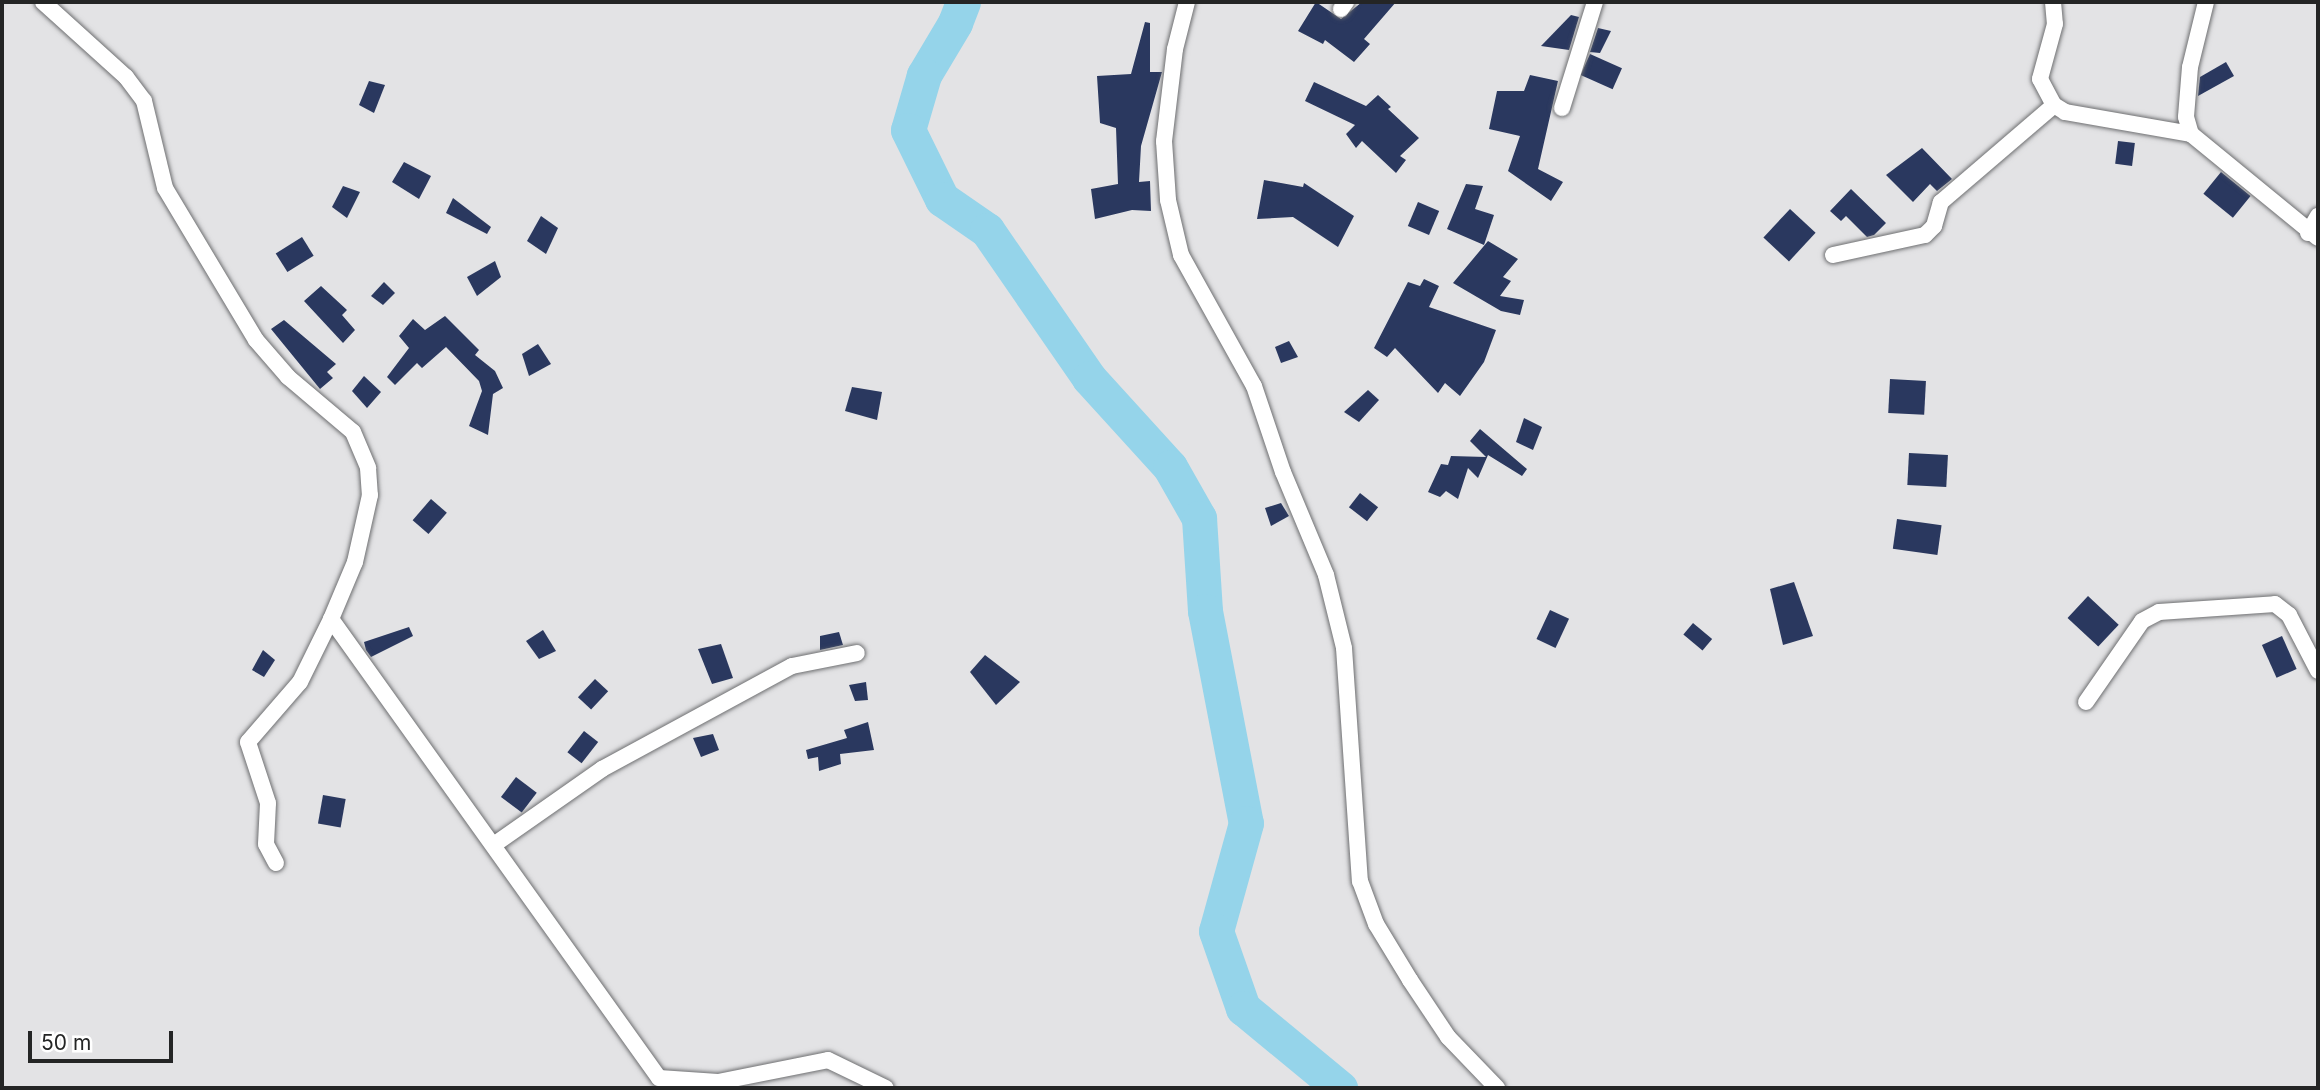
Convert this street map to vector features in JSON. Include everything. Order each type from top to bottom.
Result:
[{"type":"street","points":[[43,2],[126,77],[144,101],[165,188],[256,340],[288,377],[353,432],[368,468],[370,495],[355,562],[331,619],[300,682],[248,742],[268,803],[266,844],[276,863]]},
{"type":"street","points":[[1187,2],[1175,49],[1164,141],[1168,200],[1181,255],[1254,386],[1283,472],[1326,575],[1345,648],[1360,881],[1376,924],[1448,1037],[1497,1088]]},
{"type":"street","points":[[1562,108],[1595,2]]},
{"type":"street","points":[[2053,2],[2055,24],[2040,79],[2054,104],[2065,112],[2191,134],[2313,235],[2318,216]]},
{"type":"street","points":[[2191,134],[2186,117],[2190,67],[2206,2]]},
{"type":"street","points":[[1833,255],[1926,234],[1934,226],[1941,202],[2054,104]]},
{"type":"street","points":[[2086,702],[2142,621],[2159,612],[2275,604],[2289,615],[2318,671]]},
{"type":"street","points":[[331,619],[495,844],[661,1083],[718,1082],[828,1060],[886,1088]]},
{"type":"street","points":[[495,844],[602,769],[792,666],[857,653]]},
{"type":"building","points":[[1316,2],[1341,19],[1362,2],[1396,2],[1364,39],[1370,44],[1354,62],[1325,40],[1323,44],[1298,31]]},
{"type":"building","points":[[1571,15],[1579,17],[1569,50],[1541,46]]},
{"type":"building","points":[[1145,22],[1150,23],[1150,72],[1162,72],[1141,146],[1139,182],[1150,181],[1151,211],[1132,210],[1095,219],[1091,189],[1118,184],[1116,128],[1100,123],[1097,76],[1131,74]]},
{"type":"building","points":[[1598,28],[1611,31],[1600,53],[1590,52]]},
{"type":"building","points":[[1590,54],[1622,68],[1613,89],[1581,75]]},
{"type":"building","points":[[2226,62],[2234,76],[2198,96],[2200,77]]},
{"type":"building","points":[[1530,75],[1558,81],[1538,169],[1563,182],[1551,201],[1508,171],[1520,136],[1489,129],[1497,91],[1524,91]]},
{"type":"building","points":[[369,81],[385,85],[374,113],[359,105]]},
{"type":"building","points":[[1314,82],[1366,106],[1378,95],[1391,107],[1388,109],[1419,138],[1400,156],[1406,160],[1396,173],[1362,141],[1356,148],[1346,134],[1355,125],[1305,101]]},
{"type":"building","points":[[2118,141],[2135,143],[2132,166],[2115,164]]},
{"type":"building","points":[[1922,148],[1952,179],[1937,191],[1930,184],[1913,202],[1886,175]]},
{"type":"building","points":[[404,162],[431,176],[419,199],[392,182]]},
{"type":"building","points":[[2221,172],[2251,196],[2233,218],[2203,194]]},
{"type":"building","points":[[1264,180],[1303,187],[1304,183],[1354,216],[1338,247],[1293,217],[1257,219]]},
{"type":"building","points":[[1466,184],[1483,186],[1475,209],[1494,215],[1484,245],[1447,229]]},
{"type":"building","points":[[343,186],[360,192],[347,218],[332,207]]},
{"type":"building","points":[[1851,189],[1886,223],[1874,235],[1867,237],[1846,216],[1841,221],[1830,211]]},
{"type":"building","points":[[453,198],[491,227],[487,234],[446,213]]},
{"type":"building","points":[[1418,202],[1439,211],[1429,235],[1408,226]]},
{"type":"building","points":[[1790,209],[1816,233],[1789,261],[1763,238]]},
{"type":"building","points":[[541,216],[558,228],[546,254],[527,241]]},
{"type":"building","points":[[302,237],[314,256],[287,272],[276,253]]},
{"type":"building","points":[[1488,241],[1518,259],[1503,277],[1511,281],[1500,296],[1524,300],[1520,315],[1501,311],[1453,283]]},
{"type":"building","points":[[495,261],[501,277],[477,296],[467,277]]},
{"type":"building","points":[[1424,279],[1439,286],[1429,307],[1496,330],[1484,362],[1460,396],[1445,383],[1438,393],[1395,348],[1387,357],[1374,348],[1408,282],[1420,286]]},
{"type":"building","points":[[384,282],[395,293],[383,305],[371,296]]},
{"type":"building","points":[[321,286],[347,310],[342,315],[355,330],[343,343],[304,301]]},
{"type":"building","points":[[445,316],[479,350],[475,355],[495,371],[503,388],[493,394],[488,435],[469,426],[482,391],[479,381],[446,347],[422,368],[417,363],[395,385],[387,377],[409,348],[399,336],[413,319],[425,330]]},
{"type":"building","points":[[284,320],[336,364],[327,372],[333,378],[320,389],[271,329]]},
{"type":"building","points":[[1289,341],[1298,357],[1281,363],[1275,347]]},
{"type":"building","points":[[538,344],[551,364],[529,376],[522,354]]},
{"type":"building","points":[[364,376],[381,392],[367,408],[352,391]]},
{"type":"building","points":[[1890,379],[1926,381],[1924,415],[1888,413]]},
{"type":"building","points":[[852,387],[882,392],[877,420],[845,411]]},
{"type":"building","points":[[1368,390],[1379,400],[1359,422],[1344,412]]},
{"type":"building","points":[[1524,418],[1542,427],[1533,450],[1516,442]]},
{"type":"building","points":[[1480,429],[1527,469],[1522,476],[1488,455],[1478,478],[1468,468],[1458,499],[1446,491],[1440,497],[1428,492],[1441,464],[1448,465],[1451,456],[1486,457],[1470,441]]},
{"type":"building","points":[[1909,453],[1948,455],[1946,487],[1907,485]]},
{"type":"building","points":[[1360,493],[1378,507],[1367,521],[1349,507]]},
{"type":"building","points":[[431,499],[447,513],[428,534],[413,520]]},
{"type":"building","points":[[1281,503],[1289,516],[1271,526],[1265,508]]},
{"type":"building","points":[[1897,519],[1942,525],[1937,555],[1893,549]]},
{"type":"building","points":[[1794,582],[1813,636],[1783,645],[1770,589]]},
{"type":"building","points":[[2088,596],[2119,625],[2098,647],[2068,618]]},
{"type":"building","points":[[1550,610],[1569,619],[1556,648],[1536,639]]},
{"type":"building","points":[[1693,623],[1712,639],[1703,651],[1683,634]]},
{"type":"building","points":[[409,627],[413,636],[371,657],[366,650],[364,642]]},
{"type":"building","points":[[543,630],[556,651],[539,659],[526,641]]},
{"type":"building","points":[[839,632],[843,645],[820,650],[820,636]]},
{"type":"building","points":[[2282,636],[2297,669],[2277,678],[2262,645]]},
{"type":"building","points":[[721,644],[733,678],[712,684],[698,649]]},
{"type":"building","points":[[263,650],[275,660],[264,677],[252,670]]},
{"type":"building","points":[[985,655],[1020,682],[996,705],[970,672]]},
{"type":"building","points":[[595,679],[608,691],[591,710],[578,697]]},
{"type":"building","points":[[866,682],[868,700],[855,701],[849,685]]},
{"type":"building","points":[[868,722],[874,750],[840,754],[841,764],[819,771],[818,757],[808,759],[806,750],[847,738],[844,730]]},
{"type":"building","points":[[584,731],[598,742],[582,763],[567,752]]},
{"type":"building","points":[[713,734],[719,750],[701,757],[693,738]]},
{"type":"building","points":[[516,777],[537,793],[522,813],[501,797]]},
{"type":"building","points":[[323,795],[346,799],[341,828],[318,824]]},
{"type":"waterway","points":[[963,2],[955,23],[924,75],[908,130],[942,199],[987,230],[1089,378],[1170,467],[1199,518],[1205,611],[1246,823],[1216,931],[1243,1008],[1340,1088]]}]
